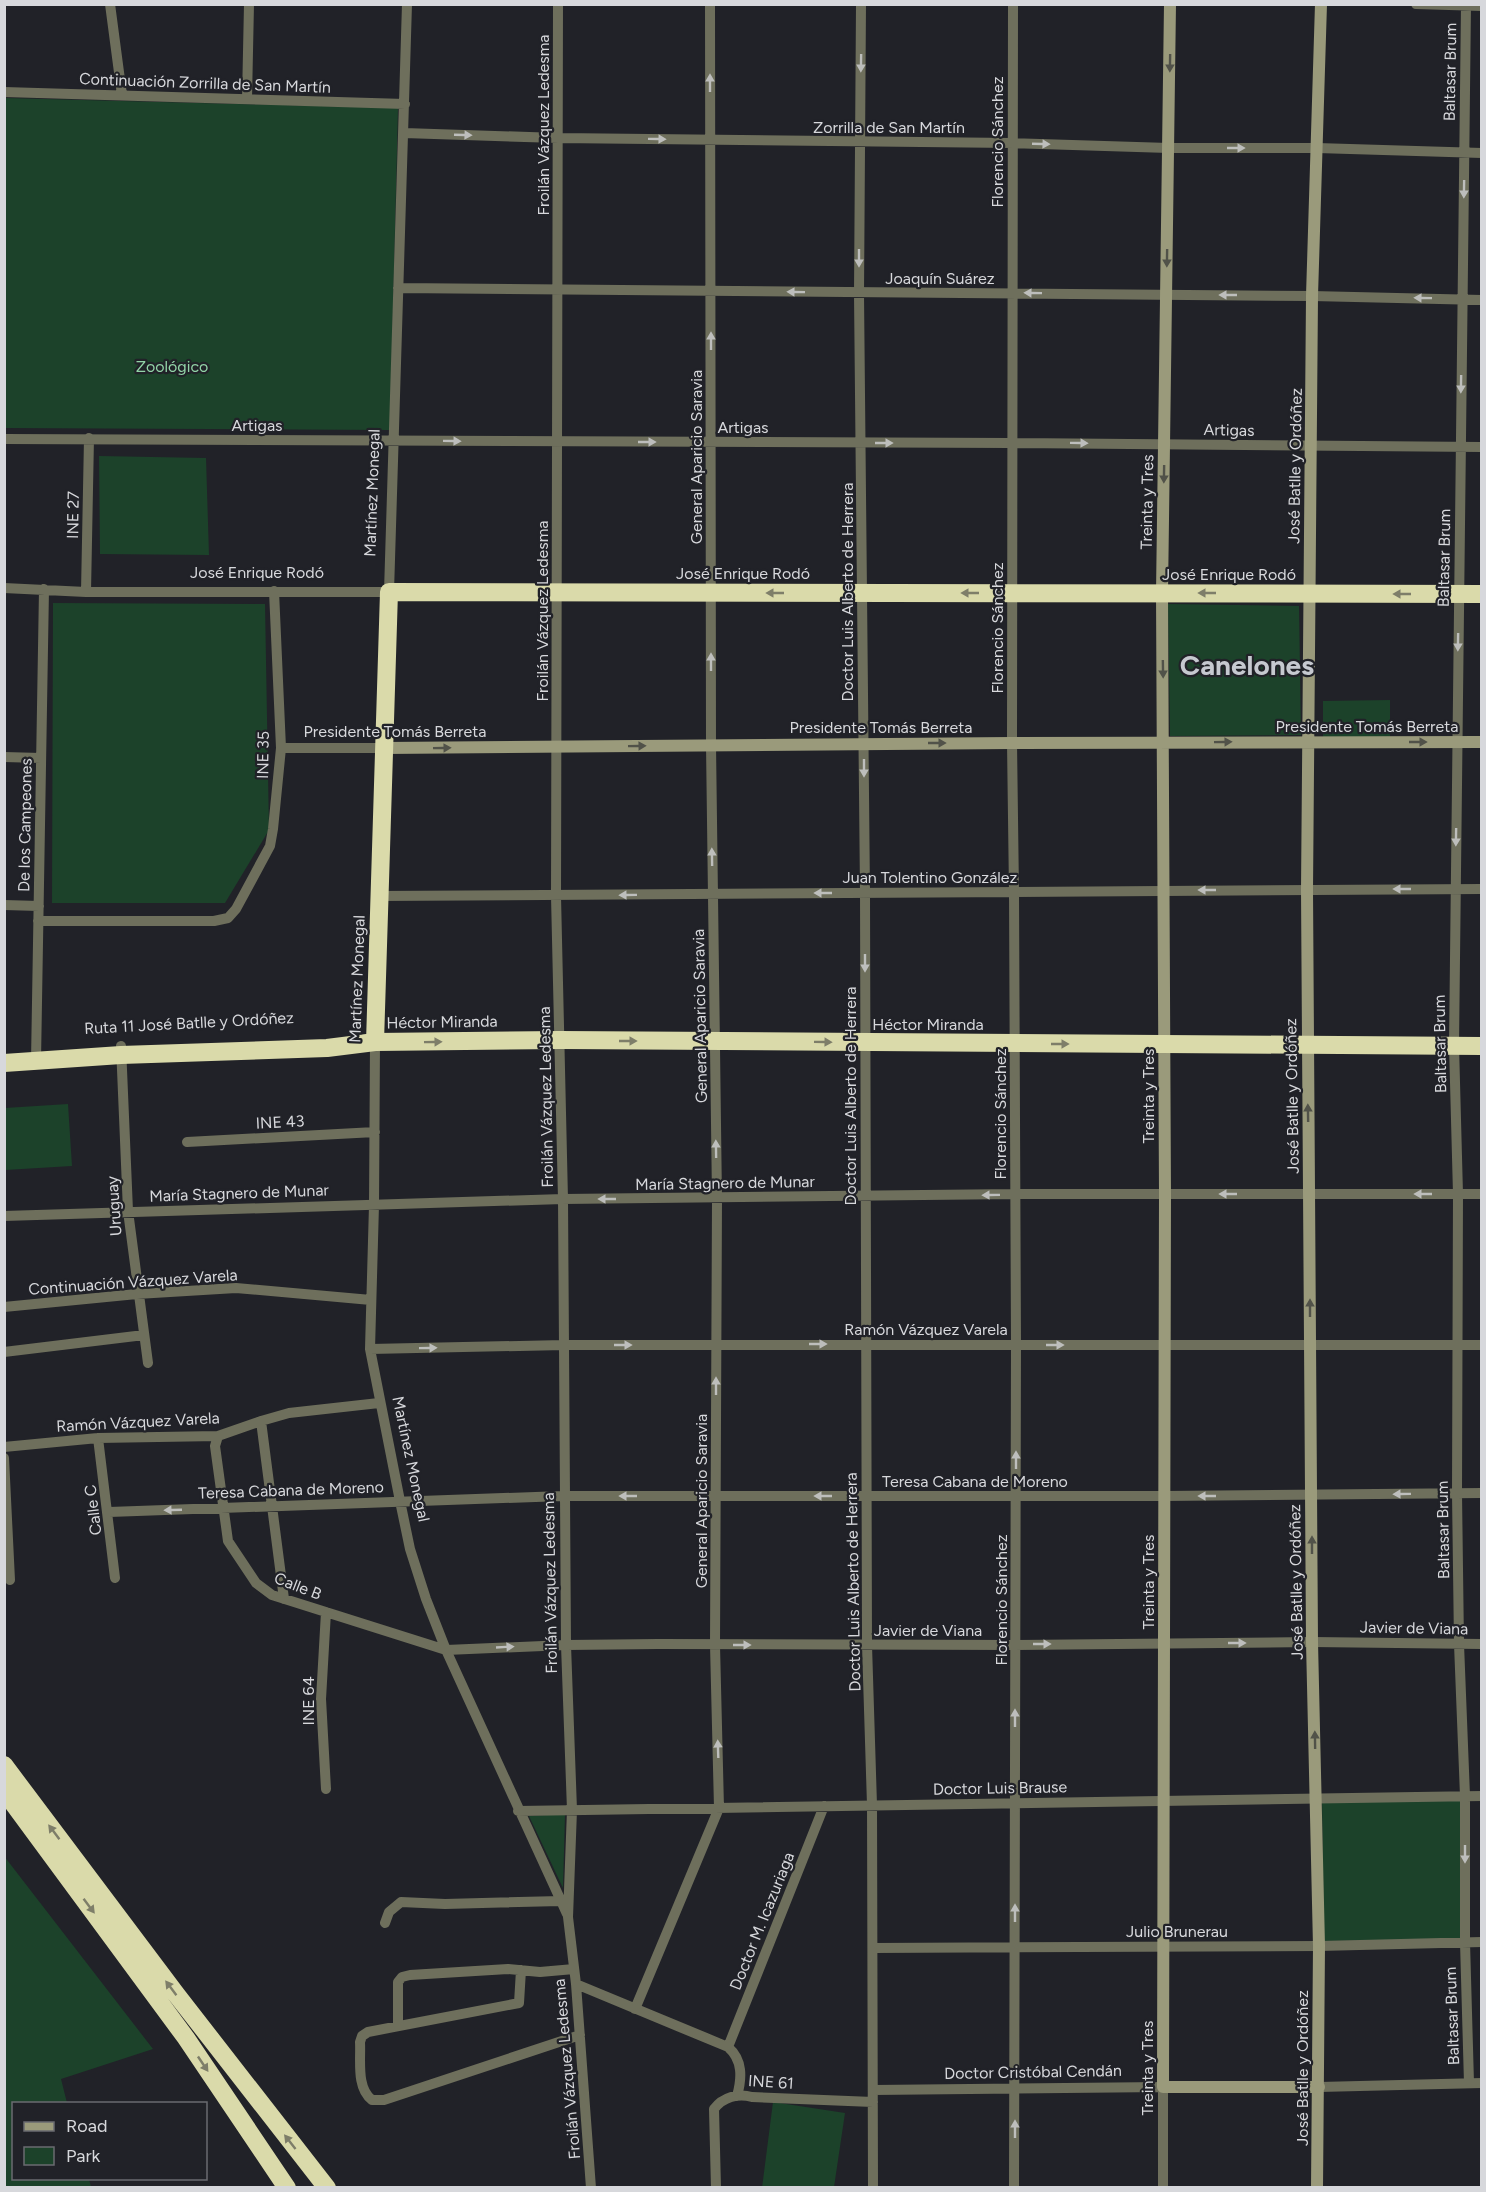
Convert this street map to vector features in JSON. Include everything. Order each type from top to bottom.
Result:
[{"type":"highway","name":"José Enrique Rodó","points":[[389,592],[1482,594]]},
{"type":"highway","name":"Martínez Monegal","points":[[375,1038],[389,592]]},
{"type":"highway","name":"Héctor Miranda","points":[[375,1038],[1482,1046]]},
{"type":"highway","name":"Ruta 11 José Batlle y Ordóñez","points":[[4,1063],[36,1056],[121,1051],[327,1048],[375,1038]]},
{"type":"highway","name":"Ruta 11 José Batlle y Ordóñez","points":[[4,1052],[36,1056]]},
{"type":"highway","points":[[4,1765],[176,1994],[327,2187]]},
{"type":"highway","points":[[4,1791],[186,2038],[287,2187]]},
{"type":"street","points":[[110,4],[122,95]]},
{"type":"street","points":[[247,99],[249,4]]},
{"type":"street","name":"Martínez Monegal","points":[[389,592],[407,4]]},
{"type":"street","name":"Froilán Vázquez Ledesma","points":[[558,4],[556,896],[563,1199],[563,1496],[572,1810],[568,1917],[576,1984],[591,2187]]},
{"type":"street","name":"General Aparicio Saravia","points":[[635,2009],[719,1808],[715,1645],[717,1199],[711,745],[710,4]]},
{"type":"street","name":"Doctor Luis Alberto de Herrera","points":[[861,4],[859,294],[865,893],[864,1196],[867,1645],[872,1805],[873,2187]]},
{"type":"street","name":"Florencio Sánchez","points":[[1013,4],[1011,443],[1016,1044],[1014,2187]]},
{"type":"street","name":"Treinta y Tres","points":[[1163,2187],[1165,1194],[1162,593],[1170,4]]},
{"type":"street","name":"José Batlle y Ordóñez","points":[[1317,2187],[1319,1946],[1312,1642],[1307,890],[1312,296],[1321,4]]},
{"type":"street","points":[[1416,4],[1482,6]]},
{"type":"street","name":"Baltasar Brum","points":[[1466,5],[1454,1046],[1458,1194],[1459,1644],[1466,1796],[1465,1942],[1469,2083]]},
{"type":"street","name":"Continuación Zorrilla de San Martín","points":[[4,92],[405,104]]},
{"type":"street","name":"Zorrilla de San Martín","points":[[404,133],[558,138],[1012,143],[1482,153]]},
{"type":"street","name":"Joaquín Suárez","points":[[398,288],[859,294],[1312,296],[1482,300]]},
{"type":"street","name":"INE 27","points":[[86,592],[89,438]]},
{"type":"street","name":"Artigas","points":[[4,439],[710,441],[1482,447]]},
{"type":"street","name":"José Enrique Rodó","points":[[4,588],[86,592],[389,592]]},
{"type":"street","name":"De los Campeones","points":[[36,1056],[44,589]]},
{"type":"street","name":"INE 35","points":[[38,921],[214,921],[228,918],[236,909],[270,846],[281,748],[274,591]]},
{"type":"street","name":"Presidente Tomás Berreta","points":[[281,748],[1482,742]]},
{"type":"street","points":[[4,757],[41,758]]},
{"type":"street","name":"Juan Tolentino González","points":[[379,896],[1482,889]]},
{"type":"street","points":[[4,905],[39,906]]},
{"type":"street","name":"Martínez Monegal","points":[[375,1038],[370,1349],[410,1549],[447,1650],[568,1917]]},
{"type":"street","name":"Uruguay","points":[[121,1051],[128,1211],[148,1363]]},
{"type":"street","name":"INE 43","points":[[187,1142],[375,1132]]},
{"type":"street","name":"María Stagnero de Munar","points":[[4,1216],[563,1199],[1015,1194],[1482,1194]]},
{"type":"street","name":"Continuación Vázquez Varela","points":[[4,1307],[138,1294],[236,1288],[371,1300]]},
{"type":"street","points":[[4,1352],[144,1335]]},
{"type":"street","name":"Ramón Vázquez Varela","points":[[370,1349],[564,1345],[1482,1345]]},
{"type":"street","name":"Ramón Vázquez Varela","points":[[4,1447],[99,1438],[218,1436],[261,1420],[289,1413],[379,1403]]},
{"type":"street","points":[[261,1420],[284,1599]]},
{"type":"street","name":"Calle B","points":[[218,1436],[215,1446],[228,1541],[256,1583],[272,1595],[447,1650]]},
{"type":"street","name":"Calle C","points":[[99,1438],[115,1578]]},
{"type":"street","points":[[4,1458],[10,1580]]},
{"type":"street","name":"Teresa Cabana de Moreno","points":[[109,1512],[563,1496],[1165,1496],[1482,1493]]},
{"type":"street","name":"INE 64","points":[[326,1612],[321,1699],[326,1789]]},
{"type":"street","name":"Javier de Viana","points":[[447,1650],[566,1645],[1016,1645],[1312,1642],[1482,1644]]},
{"type":"street","name":"Doctor Luis Brause","points":[[518,1811],[1482,1796]]},
{"type":"street","name":"Doctor M. Icazuriaga","points":[[728,2047],[824,1806]]},
{"type":"street","points":[[386,1923],[388,1912],[401,1902],[444,1904],[561,1901]]},
{"type":"street","name":"Julio Brunerau","points":[[873,1948],[1319,1946],[1482,1942]]},
{"type":"street","points":[[398,2025],[398,1982],[402,1977],[488,1970],[540,1972],[574,1969]]},
{"type":"street","points":[[521,1970],[519,2003],[398,2025],[368,2032],[362,2036],[360,2042],[362,2086],[366,2096],[372,2100],[384,2100],[580,2035]]},
{"type":"street","points":[[576,1984],[728,2047],[733,2051],[739,2063],[741,2078],[737,2096]]},
{"type":"street","name":"Doctor Cristóbal Cendán","points":[[873,2090],[1319,2087],[1482,2083]]},
{"type":"street","name":"INE 61","points":[[716,2187],[714,2109],[723,2100],[737,2096],[873,2102]]},
{"type":"green space","name":"Zoológico","points":[[5,98],[398,108],[390,430],[5,428]]},
{"type":"green space","points":[[99,456],[206,458],[209,555],[100,554]]},
{"type":"green space","points":[[53,603],[265,604],[269,830],[225,903],[52,903]]},
{"type":"green space","points":[[1168,604],[1299,606],[1301,735],[1170,736]]},
{"type":"green space","points":[[1390,700],[1390,737],[1323,737],[1323,701]]},
{"type":"green space","points":[[68,1104],[72,1166],[5,1170],[5,1108]]},
{"type":"green space","points":[[1460,1800],[1462,1940],[1324,1941],[1322,1802]]},
{"type":"green space","points":[[565,1814],[563,1888],[529,1816]]},
{"type":"green space","points":[[4,1856],[153,2049],[61,2079],[67,2102],[12,2102],[12,2180],[89,2180],[91,2187],[5,2187]]},
{"type":"green space","points":[[773,2102],[845,2113],[834,2187],[762,2188]]},
{"type":"district","name":"Canelones","points":[[1247,665]]}]
